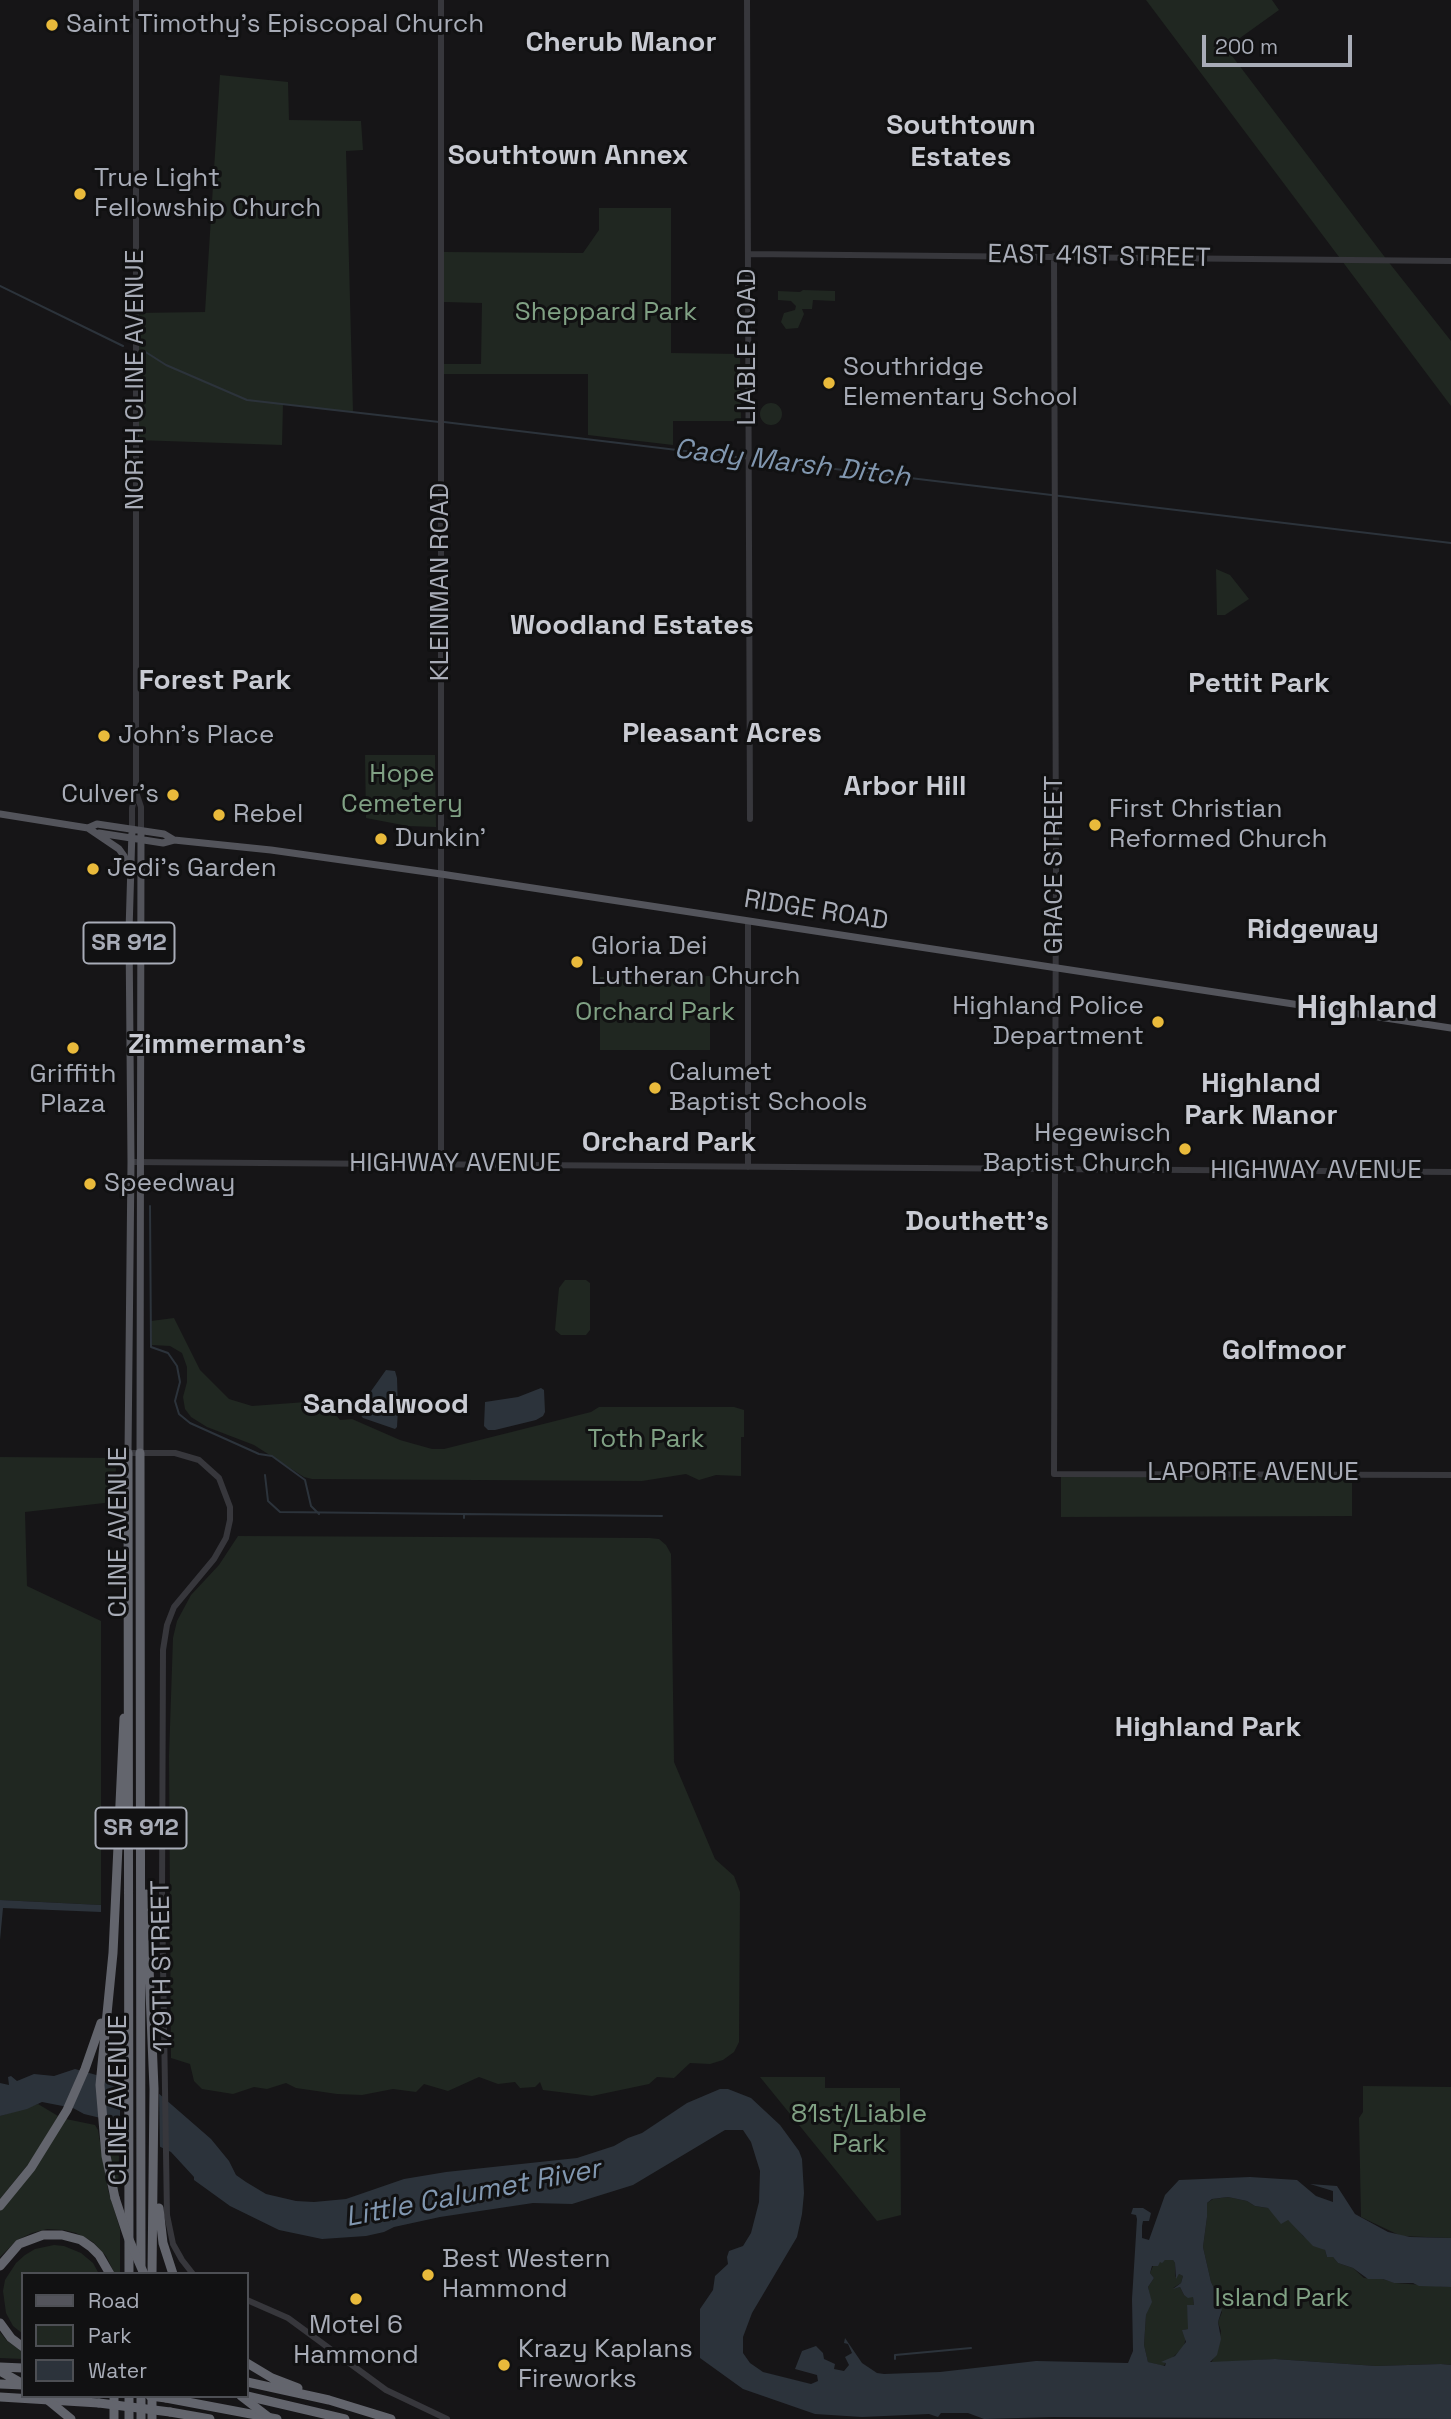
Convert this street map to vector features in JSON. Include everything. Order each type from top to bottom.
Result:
[{"type":"highway","name":"CLINE AVENUE","points":[[128,1453],[129,2272]]},
{"type":"highway","name":"CLINE AVENUE","points":[[140,1453],[142,2272]]},
{"type":"highway","points":[[128,1699],[122,1729],[113,1953],[101,2060],[100,2094],[103,2135],[115,2198],[141,2272]]},
{"type":"highway","points":[[141,1842],[148,1919],[154,2089],[152,2272]]},
{"type":"highway","points":[[0,2206],[31,2168],[61,2120],[90,2058],[109,1994]]},
{"type":"highway","points":[[155,2169],[163,2243],[172,2272]]},
{"type":"highway","points":[[0,2266],[19,2244],[31,2238],[62,2235],[81,2240],[91,2247],[109,2272]]},
{"type":"highway","points":[[0,2323],[11,2338],[21,2346]]},
{"type":"highway","points":[[248,2364],[272,2378],[329,2400],[391,2419]]},
{"type":"highway","points":[[0,2369],[21,2368]]},
{"type":"highway","points":[[0,2369],[21,2383]]},
{"type":"highway","points":[[248,2382],[329,2400]]},
{"type":"highway","points":[[0,2384],[21,2384]]},
{"type":"highway","points":[[248,2396],[345,2419]]},
{"type":"highway","points":[[0,2397],[99,2403],[210,2419]]},
{"type":"highway","points":[[45,2398],[71,2419]]},
{"type":"highway","points":[[114,2398],[114,2419]]},
{"type":"highway","points":[[129,2398],[130,2419]]},
{"type":"highway","points":[[141,2398],[141,2419]]},
{"type":"highway","points":[[151,2398],[152,2419]]},
{"type":"highway","points":[[166,2398],[277,2419]]},
{"type":"highway","points":[[244,2398],[271,2419]]},
{"type":"main road","points":[[0,814],[92,830],[119,849],[130,879]]},
{"type":"main road","name":"RIDGE ROAD","points":[[174,839],[163,843],[92,830],[97,824],[164,834],[174,839],[440,874],[1451,1028]]},
{"type":"main road","name":"CLINE AVENUE","points":[[128,1453],[136,1162],[136,840],[132,830]]},
{"type":"main road","name":"CLINE AVENUE","points":[[140,1453],[130,879],[136,840],[141,831]]},
{"type":"street","name":"NORTH CLINE AVENUE","points":[[135,634],[136,0]]},
{"type":"street","name":"KLEINMAN ROAD","points":[[441,0],[441,1164]]},
{"type":"street","name":"LIABLE ROAD","points":[[747,0],[750,819]]},
{"type":"street","name":"EAST 41ST STREET","points":[[748,254],[1451,261]]},
{"type":"street","name":"GRACE STREET","points":[[1054,1474],[1055,256]]},
{"type":"street","name":"CLINE AVENUE","points":[[132,830],[132,808],[136,792],[135,634]]},
{"type":"street","name":"CLINE AVENUE","points":[[136,792],[141,807],[141,831]]},
{"type":"street","points":[[748,922],[748,1167]]},
{"type":"street","name":"HIGHWAY AVENUE","points":[[136,1162],[1451,1172]]},
{"type":"street","name":"179TH STREET","points":[[128,1453],[179,1453],[205,1464],[223,1485],[231,1514],[224,1543],[174,1607],[163,1644],[162,1899],[167,2215],[170,2236],[182,2260],[192,2272]]},
{"type":"street","name":"LAPORTE AVENUE","points":[[1054,1474],[1451,1475]]},
{"type":"street","points":[[248,2301],[288,2318],[386,2390],[447,2419]]},
{"type":"green space","points":[[1146,0],[1272,0],[1279,10],[1226,48],[1451,341],[1451,406]]},
{"type":"green space","points":[[220,75],[288,82],[289,120],[361,121],[363,150],[346,151],[353,412],[283,404],[282,445],[136,440],[136,313],[205,312]]},
{"type":"green space","name":"Sheppard Park","points":[[599,208],[671,208],[671,353],[740,354],[741,421],[673,421],[673,445],[588,435],[588,374],[444,374],[444,364],[481,364],[482,303],[444,302],[444,252],[583,253],[599,230]]},
{"type":"green space","points":[[778,291],[835,291],[835,301],[813,300],[812,309],[802,309],[804,314],[798,328],[786,329],[781,322],[784,313],[795,310],[796,306],[791,301],[778,300]]},
{"type":"green space","points":[[771,403],[779,406],[782,414],[779,422],[771,425],[763,422],[760,414],[763,406]]},
{"type":"green space","name":"Pettit Park","points":[[1216,569],[1230,575],[1249,599],[1225,615],[1217,615]]},
{"type":"green space","name":"Hope Cemetery","points":[[365,755],[435,755],[436,827],[408,826],[366,818]]},
{"type":"green space","name":"Orchard Park","points":[[710,976],[710,1050],[600,1050],[600,977]]},
{"type":"green space","points":[[565,1280],[586,1280],[590,1283],[590,1330],[586,1335],[561,1335],[555,1330],[559,1288]]},
{"type":"green space","name":"Toth Park","points":[[174,1318],[200,1370],[229,1399],[252,1406],[306,1402],[318,1408],[331,1409],[340,1420],[352,1419],[400,1440],[432,1449],[444,1449],[591,1412],[599,1407],[734,1407],[744,1410],[741,1476],[716,1475],[699,1480],[686,1474],[642,1481],[304,1477],[254,1445],[207,1427],[191,1417],[185,1409],[183,1397],[187,1367],[182,1353],[170,1346],[152,1345],[151,1321]]},
{"type":"green space","points":[[0,1457],[117,1458],[113,1502],[25,1512],[27,1586],[101,1621],[101,1905],[0,1900]]},
{"type":"green space","points":[[1061,1476],[1352,1479],[1352,1516],[1061,1517]]},
{"type":"green space","points":[[238,1536],[649,1538],[659,1539],[666,1545],[671,1554],[674,1762],[715,1859],[734,1876],[740,1892],[739,2042],[734,2052],[723,2060],[710,2064],[690,2063],[674,2078],[657,2077],[649,2084],[592,2096],[543,2090],[540,2082],[535,2087],[520,2088],[515,2082],[498,2084],[479,2077],[448,2091],[424,2084],[416,2092],[393,2089],[362,2095],[337,2094],[296,2088],[286,2083],[267,2089],[254,2087],[233,2094],[202,2089],[194,2081],[190,2064],[171,2058],[169,1756],[173,1638],[177,1621],[191,1595],[219,1565]]},
{"type":"green space","name":"81st/Liable Park","points":[[760,2077],[825,2077],[825,2088],[900,2088],[901,2215],[877,2221]]},
{"type":"green space","points":[[1363,2086],[1451,2087],[1451,2238],[1401,2236],[1361,2217],[1359,2118],[1363,2112]]},
{"type":"green space","points":[[38,2104],[58,2116],[34,2157],[0,2199],[0,2116]]},
{"type":"green space","points":[[66,2119],[95,2125],[108,2190],[120,2229],[120,2272],[114,2272],[106,2256],[93,2242],[64,2230],[47,2229],[32,2233],[17,2240],[0,2257],[0,2209]]},
{"type":"green space","points":[[106,2131],[116,2132],[119,2157],[118,2197]]},
{"type":"green space","name":"Island Park","points":[[1228,2197],[1268,2208],[1288,2220],[1303,2236],[1325,2250],[1327,2257],[1333,2257],[1338,2263],[1353,2268],[1364,2278],[1451,2287],[1451,2365],[1376,2366],[1275,2359],[1211,2363],[1217,2352],[1221,2331],[1218,2322],[1222,2312],[1216,2305],[1218,2296],[1211,2282],[1203,2247],[1206,2206],[1213,2199]]},
{"type":"green space","points":[[64,2246],[81,2253],[93,2263],[98,2272],[21,2272],[21,2332],[13,2326],[6,2313],[3,2291],[5,2280],[16,2263],[35,2249]]},
{"type":"green space","points":[[1173,2260],[1175,2263],[1175,2277],[1179,2274],[1183,2276],[1181,2283],[1173,2288],[1180,2287],[1184,2295],[1193,2297],[1194,2305],[1187,2305],[1189,2323],[1188,2329],[1183,2330],[1186,2336],[1184,2347],[1163,2366],[1148,2362],[1144,2345],[1146,2315],[1151,2301],[1148,2287],[1154,2278],[1150,2273],[1154,2264]]},
{"type":"green space","points":[[0,2332],[21,2351],[21,2359],[0,2358]]},
{"type":"water","points":[[386,1370],[395,1371],[397,1378],[398,1409],[395,1429],[363,1418],[357,1411]]},
{"type":"water","points":[[541,1388],[544,1390],[543,1416],[495,1430],[488,1430],[484,1426],[485,1402],[518,1397]]},
{"type":"water","points":[[0,1900],[101,1905],[101,1912],[3,1908],[0,1940]]},
{"type":"water","name":"Little Calumet River","points":[[75,2069],[157,2092],[211,2139],[229,2161],[236,2175],[266,2194],[314,2202],[346,2199],[404,2179],[577,2158],[642,2133],[687,2103],[720,2089],[728,2089],[751,2098],[780,2125],[799,2151],[804,2193],[797,2237],[752,2313],[743,2337],[743,2353],[750,2363],[763,2372],[811,2384],[818,2381],[817,2375],[795,2369],[802,2351],[816,2346],[823,2353],[824,2359],[835,2364],[834,2369],[844,2371],[849,2365],[845,2357],[852,2353],[848,2344],[844,2343],[845,2338],[862,2363],[877,2373],[884,2374],[940,2372],[1036,2361],[1128,2363],[1133,2351],[1132,2299],[1137,2219],[1136,2215],[1131,2214],[1133,2208],[1143,2208],[1151,2213],[1149,2221],[1143,2221],[1142,2226],[1142,2238],[1149,2240],[1165,2195],[1179,2180],[1250,2177],[1297,2180],[1316,2196],[1333,2202],[1333,2191],[1310,2184],[1337,2186],[1355,2214],[1388,2232],[1410,2237],[1451,2238],[1451,2287],[1368,2279],[1353,2268],[1338,2263],[1333,2257],[1327,2257],[1325,2250],[1313,2246],[1288,2220],[1281,2224],[1268,2208],[1228,2197],[1212,2199],[1207,2203],[1203,2247],[1211,2282],[1218,2296],[1216,2305],[1222,2309],[1218,2322],[1221,2339],[1217,2355],[1210,2362],[1275,2359],[1376,2366],[1451,2365],[1451,2419],[984,2419],[968,2413],[941,2413],[938,2417],[929,2414],[862,2417],[815,2414],[743,2389],[700,2358],[700,2309],[713,2290],[715,2276],[728,2264],[729,2251],[743,2246],[751,2233],[759,2202],[760,2171],[751,2142],[743,2130],[725,2130],[633,2185],[572,2204],[533,2203],[440,2217],[366,2236],[322,2239],[279,2230],[230,2206],[194,2180],[171,2152],[123,2129],[113,2121],[84,2114],[73,2108],[42,2102],[0,2116],[0,2083],[9,2085],[8,2077],[11,2076],[17,2081],[34,2074],[54,2076]],"holes":[[[1165,2260],[1173,2260],[1176,2279],[1179,2274],[1183,2276],[1181,2283],[1173,2289],[1180,2287],[1184,2295],[1193,2297],[1194,2305],[1187,2305],[1188,2329],[1182,2330],[1186,2342],[1175,2356],[1161,2362],[1166,2363],[1165,2366],[1148,2362],[1144,2345],[1146,2315],[1152,2302],[1148,2287],[1154,2278],[1150,2273],[1152,2266],[1158,2266]]]},
{"type":"pier","points":[[120,2078],[140,2082],[159,2091],[160,2150],[120,2131]]},
{"type":"waterway","name":"Cady Marsh Ditch","points":[[0,286],[123,346]]},
{"type":"waterway","name":"Cady Marsh Ditch","points":[[144,351],[166,365],[247,400],[439,422]]},
{"type":"waterway","name":"Cady Marsh Ditch","points":[[444,422],[1451,543]]},
{"type":"waterway","points":[[150,1206],[151,1347],[168,1353],[177,1366],[180,1382],[175,1401],[179,1414],[190,1423],[259,1454],[272,1456],[305,1480],[311,1506],[319,1514]]},
{"type":"waterway","points":[[265,1475],[268,1501],[280,1512],[464,1514],[464,1518]]},
{"type":"waterway","points":[[464,1514],[662,1516]]},
{"type":"waterway","points":[[895,2359],[895,2355],[971,2348]]},
{"type":"place","name":"Saint Timothy's Episcopal Church","points":[[52,25]]},
{"type":"place","name":"True Light Fellowship Church","points":[[80,194]]},
{"type":"place","name":"Southridge Elementary School","points":[[829,383]]},
{"type":"place","name":"John's Place","points":[[104,736]]},
{"type":"place","name":"Culver's","points":[[173,795]]},
{"type":"place","name":"Rebel","points":[[219,815]]},
{"type":"place","name":"First Christian Reformed Church","points":[[1095,825]]},
{"type":"place","name":"Dunkin'","points":[[381,839]]},
{"type":"place","name":"Jedi's Garden","points":[[93,869]]},
{"type":"place","name":"Gloria Dei Lutheran Church","points":[[577,962]]},
{"type":"place","name":"Highland Police Department","points":[[1158,1022]]},
{"type":"place","name":"Griffith Plaza","points":[[73,1048]]},
{"type":"place","name":"Calumet Baptist Schools","points":[[655,1088]]},
{"type":"place","name":"Hegewisch Baptist Church","points":[[1185,1149]]},
{"type":"place","name":"Speedway","points":[[90,1184]]},
{"type":"place","name":"Best Western Hammond","points":[[428,2275]]},
{"type":"place","name":"Motel 6 Hammond","points":[[356,2299]]},
{"type":"place","name":"Krazy Kaplans Fireworks","points":[[504,2365]]},
{"type":"district","name":"Cherub Manor","points":[[621,43]]},
{"type":"district","name":"Southtown Estates","points":[[961,142]]},
{"type":"district","name":"Southtown Annex","points":[[568,156]]},
{"type":"district","name":"Woodland Estates","points":[[632,626]]},
{"type":"district","name":"Forest Park","points":[[215,681]]},
{"type":"district","name":"Pettit Park","points":[[1259,684]]},
{"type":"district","name":"Pleasant Acres","points":[[722,734]]},
{"type":"district","name":"Arbor Hill","points":[[905,787]]},
{"type":"district","name":"Ridgeway","points":[[1313,930]]},
{"type":"district","name":"Highland","points":[[1367,1009]]},
{"type":"district","name":"Zimmerman's","points":[[217,1045]]},
{"type":"district","name":"Highland Park Manor","points":[[1261,1100]]},
{"type":"district","name":"Orchard Park","points":[[669,1143]]},
{"type":"district","name":"Douthett's","points":[[977,1222]]},
{"type":"district","name":"Golfmoor","points":[[1284,1351]]},
{"type":"district","name":"Sandalwood","points":[[386,1405]]},
{"type":"district","name":"Highland Park","points":[[1208,1728]]}]
